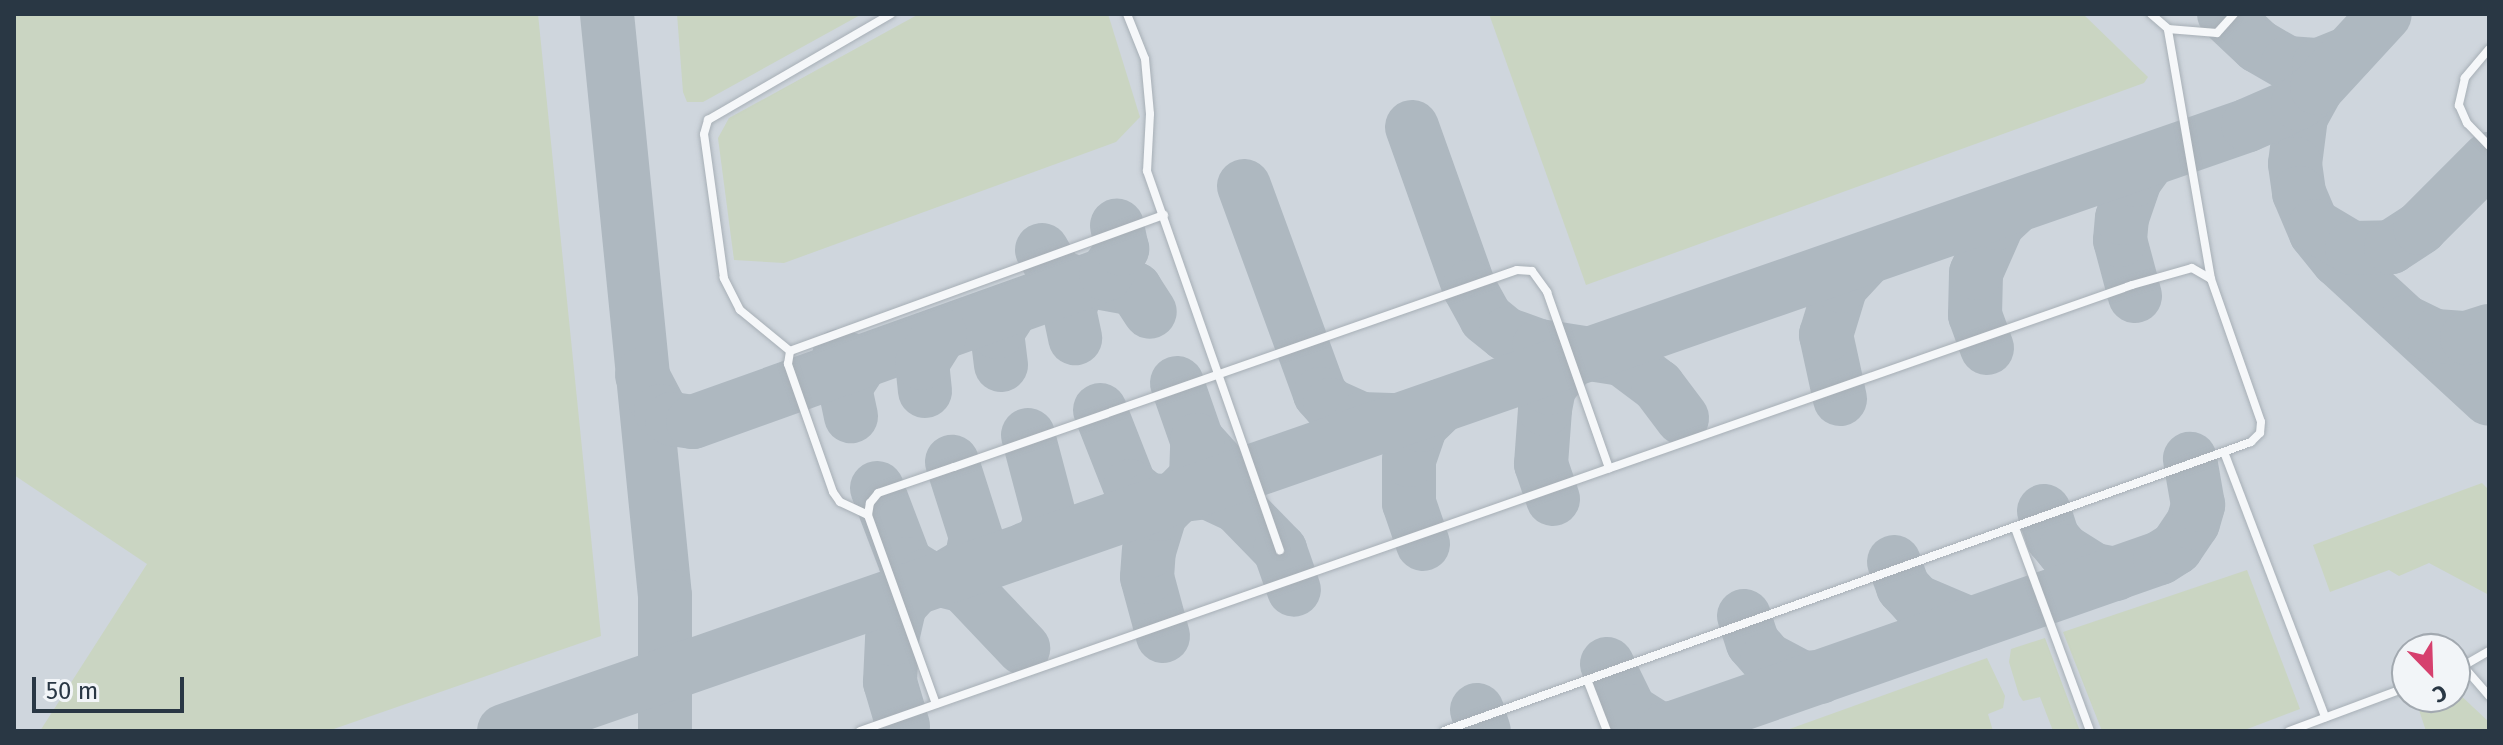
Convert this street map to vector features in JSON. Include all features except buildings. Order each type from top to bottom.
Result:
[{"type":"lane","points":[[790,351],[740,310],[724,278],[704,134],[708,120],[891,14]]},
{"type":"lane","points":[[1127,14],[1145,59],[1150,114],[1145,157],[1280,550]]},
{"type":"lane","points":[[2151,14],[2168,29],[2217,33],[2234,14]]},
{"type":"lane","points":[[1444,731],[1588,682],[2251,442],[2260,433],[2261,422],[2211,279],[2168,29]]},
{"type":"lane","points":[[2489,49],[2465,78],[2459,105],[2467,123],[2489,146]]},
{"type":"lane","points":[[790,351],[1164,215]]},
{"type":"lane","points":[[860,731],[2179,270],[2192,268],[2211,279]]},
{"type":"lane","points":[[936,704],[868,515],[878,493],[1517,270],[1532,271],[1547,292],[1609,468]]},
{"type":"lane","points":[[790,351],[788,364],[833,492],[840,502],[868,515]]},
{"type":"lane","points":[[2224,452],[2325,717]]},
{"type":"lane","points":[[2015,528],[2090,731]]},
{"type":"lane","points":[[2471,661],[2489,651]]},
{"type":"lane","points":[[2471,679],[2489,696]]},
{"type":"lane","points":[[1588,682],[1607,731]]},
{"type":"lane","points":[[2289,731],[2391,693]]},
{"type":"shaded area","points":[[14,14],[2489,14],[2489,731],[14,731]]},
{"type":"green space","points":[[14,14],[538,14],[601,636],[328,731],[40,731],[147,564],[14,475]]},
{"type":"green space","points":[[677,14],[862,14],[703,102],[687,102],[683,92]]},
{"type":"green space","points":[[919,14],[1108,14],[1140,117],[1116,142],[784,263],[734,260],[718,138],[729,118]]},
{"type":"green space","points":[[1489,14],[2083,14],[2148,77],[2144,83],[1586,285]]},
{"type":"green space","points":[[2482,483],[2489,490],[2489,595],[2429,563],[2399,576],[2389,570],[2330,592],[2313,545]]},
{"type":"green space","points":[[2247,570],[2300,709],[2242,731],[2102,731],[2063,632]]},
{"type":"green space","points":[[2045,638],[2080,731],[2053,731],[2040,697],[2023,701],[2019,695],[2009,662],[2011,649]]},
{"type":"green space","points":[[1987,658],[2005,696],[2003,708],[1988,714],[1993,731],[1784,731]]},
{"type":"green space","points":[[2471,705],[2489,722],[2489,731],[2426,731],[2420,713],[2471,713]]},
{"type":"taxiway","points":[[607,14],[665,596],[665,731]]},
{"type":"taxiway","points":[[2224,14],[2258,46],[2288,63],[2319,65],[2349,53]]},
{"type":"taxiway","points":[[504,731],[2248,125],[2298,103],[2317,88],[2385,14]]},
{"type":"taxiway","points":[[2317,88],[2301,117],[2295,164],[2299,193],[2316,233],[2338,260],[2489,399]]},
{"type":"taxiway","points":[[1412,127],[1469,287],[1486,318],[1506,334],[1539,346],[1622,359],[1658,386],[1682,418]]},
{"type":"taxiway","points":[[2315,226],[2352,248],[2391,247],[2420,228],[2489,159]]},
{"type":"taxiway","points":[[2135,296],[2120,240],[2122,218],[2135,180],[2148,162]]},
{"type":"taxiway","points":[[1244,186],[1320,394],[1330,405],[1361,419],[1398,420]]},
{"type":"taxiway","points":[[1987,348],[1975,315],[1976,273],[1998,223],[2014,208]]},
{"type":"taxiway","points":[[642,375],[661,411],[672,419],[693,422],[1106,274],[1122,249],[1117,226]]},
{"type":"taxiway","points":[[1042,250],[1057,276],[1080,284],[1069,309],[1075,338]]},
{"type":"taxiway","points":[[1840,399],[1826,335],[1841,286],[1866,259]]},
{"type":"taxiway","points":[[1090,281],[1135,289],[1150,312]]},
{"type":"taxiway","points":[[1001,365],[997,332],[1012,309]]},
{"type":"taxiway","points":[[2406,322],[2435,336],[2467,338],[2489,331]]},
{"type":"taxiway","points":[[925,391],[922,363],[940,334]]},
{"type":"taxiway","points":[[839,356],[861,363],[845,388],[851,416]]},
{"type":"taxiway","points":[[1553,499],[1541,464],[1545,409],[1549,388],[1569,361]]},
{"type":"taxiway","points":[[1177,383],[1197,440],[1221,467]]},
{"type":"taxiway","points":[[1423,544],[1409,503],[1409,460],[1421,425],[1441,406]]},
{"type":"taxiway","points":[[1100,410],[1130,486],[1148,500],[1163,501]]},
{"type":"taxiway","points":[[1026,549],[1041,543],[1051,522],[1028,435]]},
{"type":"taxiway","points":[[1163,636],[1147,577],[1149,551],[1160,514],[1196,478],[1197,440]]},
{"type":"taxiway","points":[[1664,731],[2160,558],[2176,548],[2193,523],[2198,505],[2190,459]]},
{"type":"taxiway","points":[[951,574],[971,562],[976,537],[952,462]]},
{"type":"taxiway","points":[[877,488],[906,564],[925,576],[964,586],[1023,648]]},
{"type":"taxiway","points":[[1183,495],[1207,492],[1237,506],[1280,550],[1294,590]]},
{"type":"taxiway","points":[[2044,511],[2053,538],[2064,551],[2095,570],[2116,574]]},
{"type":"taxiway","points":[[1894,562],[1903,587],[1916,601],[1970,624]]},
{"type":"taxiway","points":[[903,726],[890,682],[892,639],[900,605],[917,586]]},
{"type":"taxiway","points":[[1744,616],[1753,643],[1767,659],[1802,678],[1820,677]]},
{"type":"taxiway","points":[[1607,664],[1630,711],[1661,730],[1677,727]]},
{"type":"taxiway","points":[[1477,710],[1484,731]]}]
